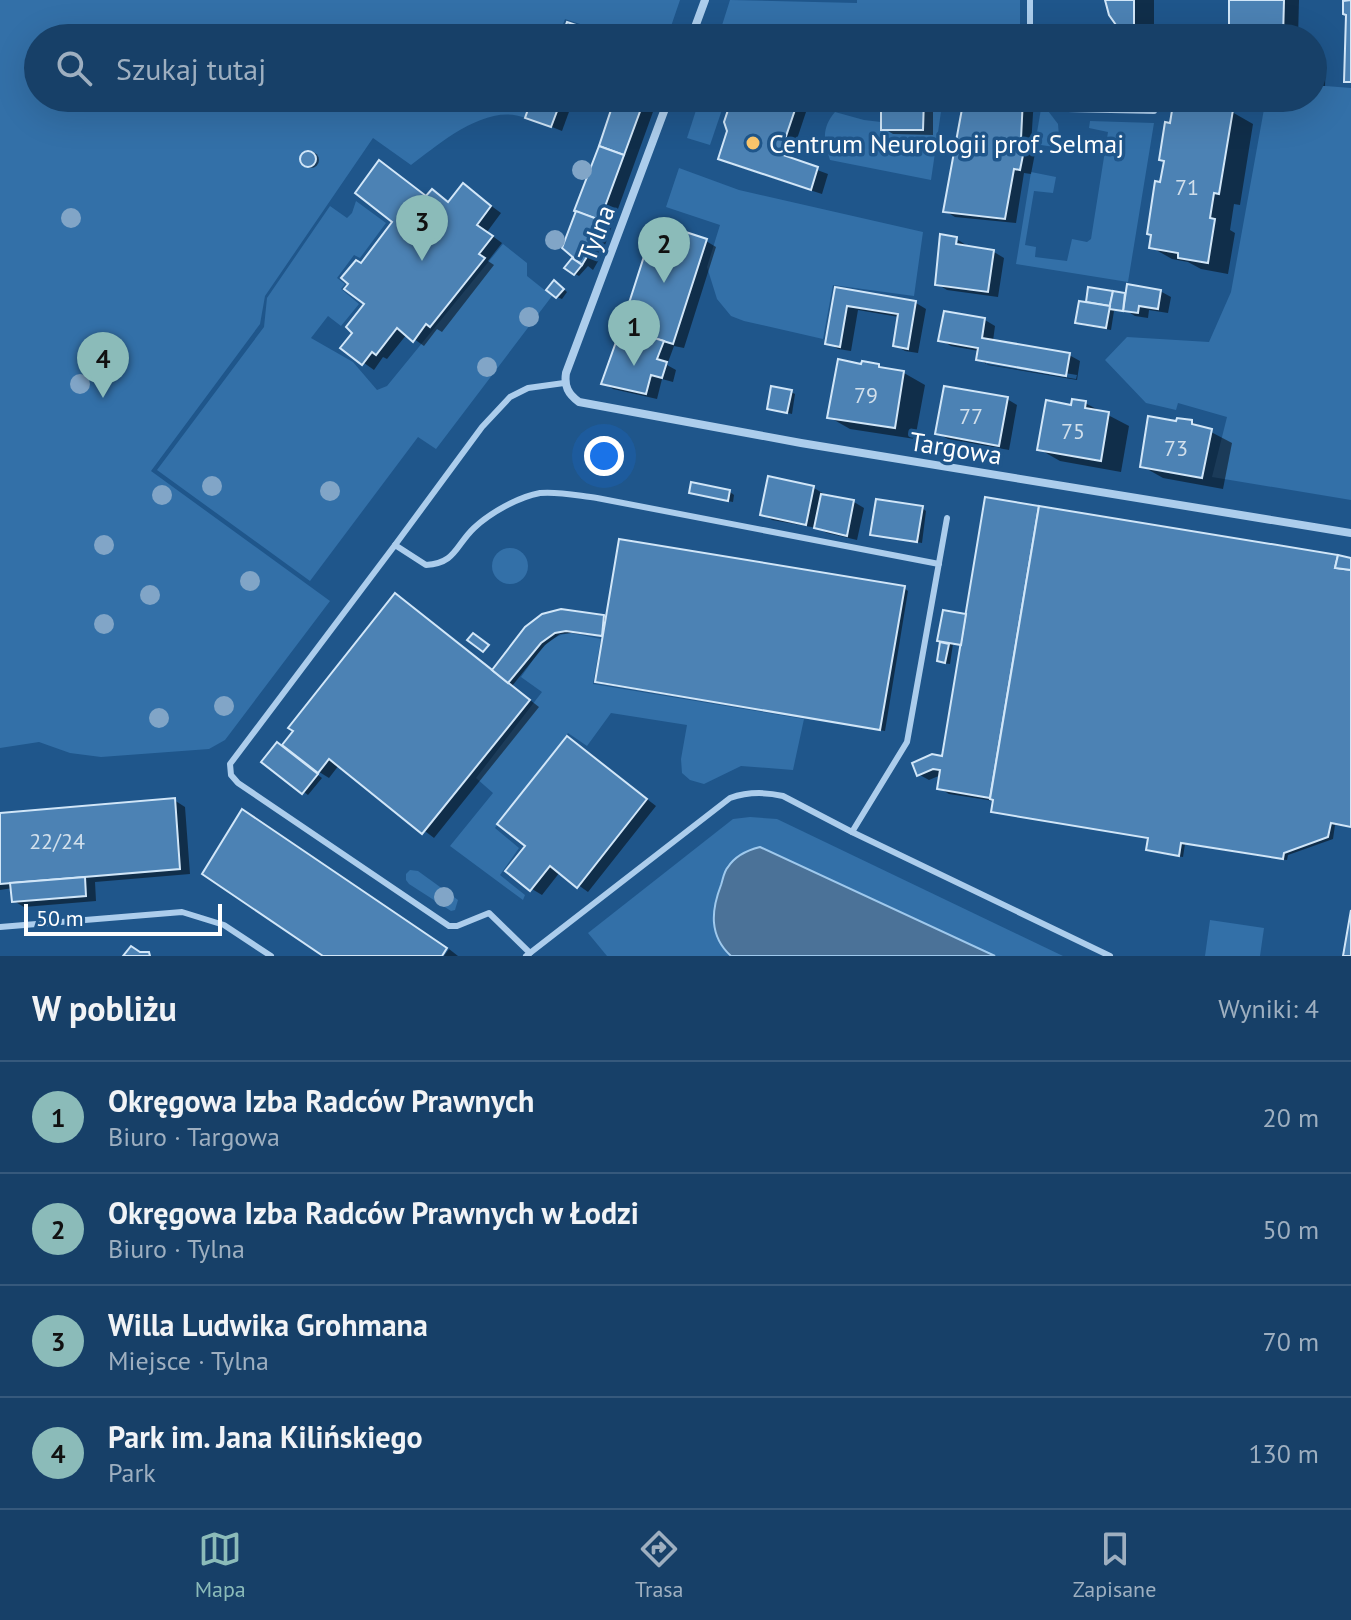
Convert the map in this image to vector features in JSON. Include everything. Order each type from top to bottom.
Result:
[{"type":"street","points":[[696,24],[705,0]]},
{"type":"street","name":"Tylna","points":[[564,383],[592,298],[664,112]]},
{"type":"street","name":"Targowa","points":[[564,383],[571,396],[588,404],[801,443],[1351,533]]},
{"type":"lane","points":[[1030,0],[1030,24]]},
{"type":"lane","points":[[564,383],[528,388],[510,397],[482,427],[230,764],[231,775],[238,783],[449,926],[457,926],[489,913],[528,954],[730,798],[742,794],[772,793],[1110,956]]},
{"type":"lane","points":[[395,545],[426,565],[444,562],[466,536],[485,520],[525,498],[554,493],[597,498],[939,564]]},
{"type":"lane","points":[[852,832],[907,742],[947,518]]},
{"type":"lane","points":[[0,927],[182,912],[224,925],[271,956]]},
{"type":"shaded area","points":[[0,0],[680,0],[672,24],[580,24],[565,19],[563,24],[24,24],[24,112],[527,112],[525,118],[510,115],[480,120],[449,137],[411,165],[373,138],[265,296],[260,324],[151,471],[330,601],[225,740],[209,749],[101,757],[70,753],[39,742],[0,748]]},
{"type":"shaded area","points":[[730,0],[857,3],[857,0],[1020,0],[1020,24],[722,24]]},
{"type":"shaded area","points":[[1327,86],[1351,88],[1351,500],[1212,477],[1227,417],[1178,403],[1176,410],[1146,403],[1105,360],[1127,337],[1209,342],[1231,292],[1263,112],[1327,112]]},
{"type":"shaded area","points":[[695,112],[721,112],[710,145],[687,138]]},
{"type":"shaded area","points":[[835,112],[881,122],[881,130],[923,130],[924,112],[941,112],[931,180],[830,160],[826,146],[827,124]]},
{"type":"shaded area","points":[[1040,112],[1049,112],[1058,124],[1060,148],[1035,144]]},
{"type":"shaded area","points":[[1090,121],[1154,123],[1128,282],[1016,264],[1031,172],[1056,177],[1053,193],[1034,191],[1025,245],[1036,247],[1035,257],[1067,261],[1072,239],[1087,242],[1091,239],[1108,132],[1089,128]]},
{"type":"shaded area","points":[[679,168],[739,190],[923,232],[914,296],[833,285],[823,339],[731,316],[717,299],[707,267],[720,225],[666,207]]},
{"type":"shaded area","points":[[356,201],[386,223],[360,258],[354,255],[337,278],[345,284],[341,289],[359,304],[341,326],[328,316],[311,338],[353,362],[377,390],[387,386],[503,244],[527,263],[527,276],[552,296],[436,449],[418,437],[310,581],[157,470],[264,327],[267,298],[330,206],[347,218]]},
{"type":"shaded area","points":[[510,548],[523,553],[528,566],[523,579],[510,584],[497,579],[492,566],[497,553]]},
{"type":"shaded area","points":[[571,633],[601,639],[593,684],[804,719],[793,770],[741,766],[704,784],[690,780],[682,773],[681,759],[687,725],[611,713],[587,746],[568,733],[495,828],[519,848],[500,875],[525,895],[523,900],[450,846],[493,793],[476,778],[542,692],[521,677],[547,643]]},
{"type":"shaded area","points":[[733,819],[777,819],[1063,956],[607,956],[588,933]]},
{"type":"shaded area","points":[[760,847],[995,956],[731,956],[719,940],[714,923],[718,895],[731,863],[742,854]]},
{"type":"shaded area","points":[[410,870],[418,871],[458,900],[455,910],[451,911],[409,884],[406,874]]},
{"type":"shaded area","points":[[1210,920],[1264,928],[1260,956],[1205,956]]},
{"type":"building","points":[[1105,0],[1134,0],[1134,24],[1115,24]]},
{"type":"building","points":[[1229,0],[1284,0],[1283,24],[1229,24]]},
{"type":"building","points":[[1351,0],[1351,82],[1344,82],[1346,15],[1343,14],[1343,1]]},
{"type":"building","points":[[527,112],[557,112],[551,127],[525,118]]},
{"type":"building","points":[[610,112],[640,112],[624,155],[599,146]]},
{"type":"building","name":"Centrum Neurologii prof. Selmaj","points":[[727,112],[794,112],[780,154],[818,167],[811,190],[718,159],[727,131],[724,122]]},
{"type":"building","points":[[881,112],[924,112],[923,130],[881,130]]},
{"type":"building","points":[[961,112],[1022,112],[1021,139],[1026,140],[1020,170],[1014,169],[1005,219],[943,212]]},
{"type":"building","points":[[1172,112],[1233,112],[1219,194],[1214,193],[1210,218],[1215,219],[1208,263],[1178,258],[1178,253],[1149,248],[1151,235],[1147,234],[1155,181],[1160,182],[1164,161],[1159,160],[1165,122],[1170,123]]},
{"type":"building","points":[[599,146],[624,155],[600,220],[574,211]]},
{"type":"building","points":[[305,151],[311,151],[316,159],[314,165],[305,167],[300,162],[300,156]]},
{"type":"building","points":[[379,160],[426,196],[432,189],[448,202],[463,183],[491,206],[477,225],[493,236],[479,254],[485,258],[430,327],[426,324],[413,342],[397,328],[376,355],[372,352],[362,365],[340,348],[352,333],[346,327],[364,304],[344,289],[348,284],[341,278],[356,260],[361,263],[392,222],[355,193]]},
{"type":"building","points":[[576,211],[600,220],[591,250],[582,265],[562,248]]},
{"type":"building","points":[[655,222],[707,239],[673,344],[621,328]]},
{"type":"building","points":[[940,234],[957,237],[956,244],[994,250],[988,292],[935,285]]},
{"type":"building","points":[[572,258],[582,265],[574,275],[564,268]]},
{"type":"building","points":[[554,280],[564,289],[556,298],[546,290]]},
{"type":"building","points":[[1127,284],[1161,290],[1158,309],[1139,306],[1138,313],[1123,311]]},
{"type":"building","points":[[835,287],[916,301],[908,349],[893,346],[898,314],[847,306],[840,347],[825,344]]},
{"type":"building","points":[[1088,287],[1113,291],[1110,306],[1086,302]]},
{"type":"building","points":[[1113,291],[1125,293],[1123,311],[1109,309]]},
{"type":"building","points":[[1079,301],[1110,306],[1106,328],[1075,323]]},
{"type":"building","points":[[944,311],[985,318],[982,338],[1070,353],[1066,376],[976,360],[978,348],[938,341]]},
{"type":"building","points":[[621,328],[664,341],[657,359],[667,362],[662,378],[651,375],[646,394],[601,384]]},
{"type":"building","points":[[838,359],[879,364],[879,367],[904,371],[895,428],[827,418]]},
{"type":"building","points":[[771,386],[792,390],[787,413],[767,409]]},
{"type":"building","points":[[944,386],[1008,397],[999,446],[935,434]]},
{"type":"building","points":[[1072,399],[1086,401],[1085,408],[1109,412],[1101,461],[1037,450],[1046,400],[1071,405]]},
{"type":"building","points":[[1148,416],[1176,421],[1177,418],[1192,420],[1192,424],[1212,429],[1202,478],[1140,467]]},
{"type":"building","points":[[768,476],[814,486],[806,525],[760,515]]},
{"type":"building","points":[[691,482],[730,490],[728,501],[689,493]]},
{"type":"building","points":[[821,494],[854,500],[847,536],[814,528]]},
{"type":"building","points":[[985,497],[1039,506],[990,798],[937,789],[940,770],[933,769],[917,776],[912,763],[932,754],[942,756]]},
{"type":"building","points":[[876,499],[923,506],[917,542],[870,535]]},
{"type":"building","points":[[1039,506],[1338,555],[1335,568],[1351,570],[1351,827],[1331,823],[1328,837],[1284,853],[1283,859],[1181,843],[1179,856],[1146,850],[1148,838],[991,812],[993,800],[990,799]]},
{"type":"building","points":[[619,539],[905,586],[880,730],[595,682]]},
{"type":"building","points":[[1338,555],[1351,558],[1351,570],[1335,568]]},
{"type":"building","points":[[395,593],[530,700],[422,834],[329,759],[318,773],[282,745],[293,731],[288,728]]},
{"type":"building","points":[[561,609],[604,615],[602,636],[566,631],[555,633],[541,643],[508,683],[492,670],[525,627],[542,614]]},
{"type":"building","points":[[943,610],[966,614],[961,645],[937,641]]},
{"type":"building","points":[[473,633],[489,645],[483,652],[467,640]]},
{"type":"building","points":[[940,642],[949,644],[945,663],[937,661]]},
{"type":"building","points":[[567,736],[647,799],[577,888],[550,866],[530,891],[505,871],[525,846],[497,824]]},
{"type":"building","points":[[277,742],[318,774],[302,794],[261,762]]},
{"type":"building","points":[[175,798],[180,869],[0,884],[0,813]]},
{"type":"building","points":[[242,809],[447,948],[442,956],[323,956],[202,874]]},
{"type":"building","points":[[85,877],[86,896],[12,902],[10,883]]},
{"type":"building","points":[[1351,910],[1351,956],[1343,956]]},
{"type":"building","points":[[131,946],[140,952],[149,952],[150,956],[123,956]]},
{"type":"place","name":"Centrum Neurologii prof. Selmaj","points":[[753,143]]},
{"type":"place","name":"Willa Ludwika Grohmana","points":[[422,261]]},
{"type":"place","name":"Okręgowa Izba Radców Prawnych w Łodzi","points":[[664,283]]},
{"type":"place","name":"Okręgowa Izba Radców Prawnych","points":[[634,366]]},
{"type":"place","name":"Park im. Jana Kilińskiego","points":[[103,398]]}]
